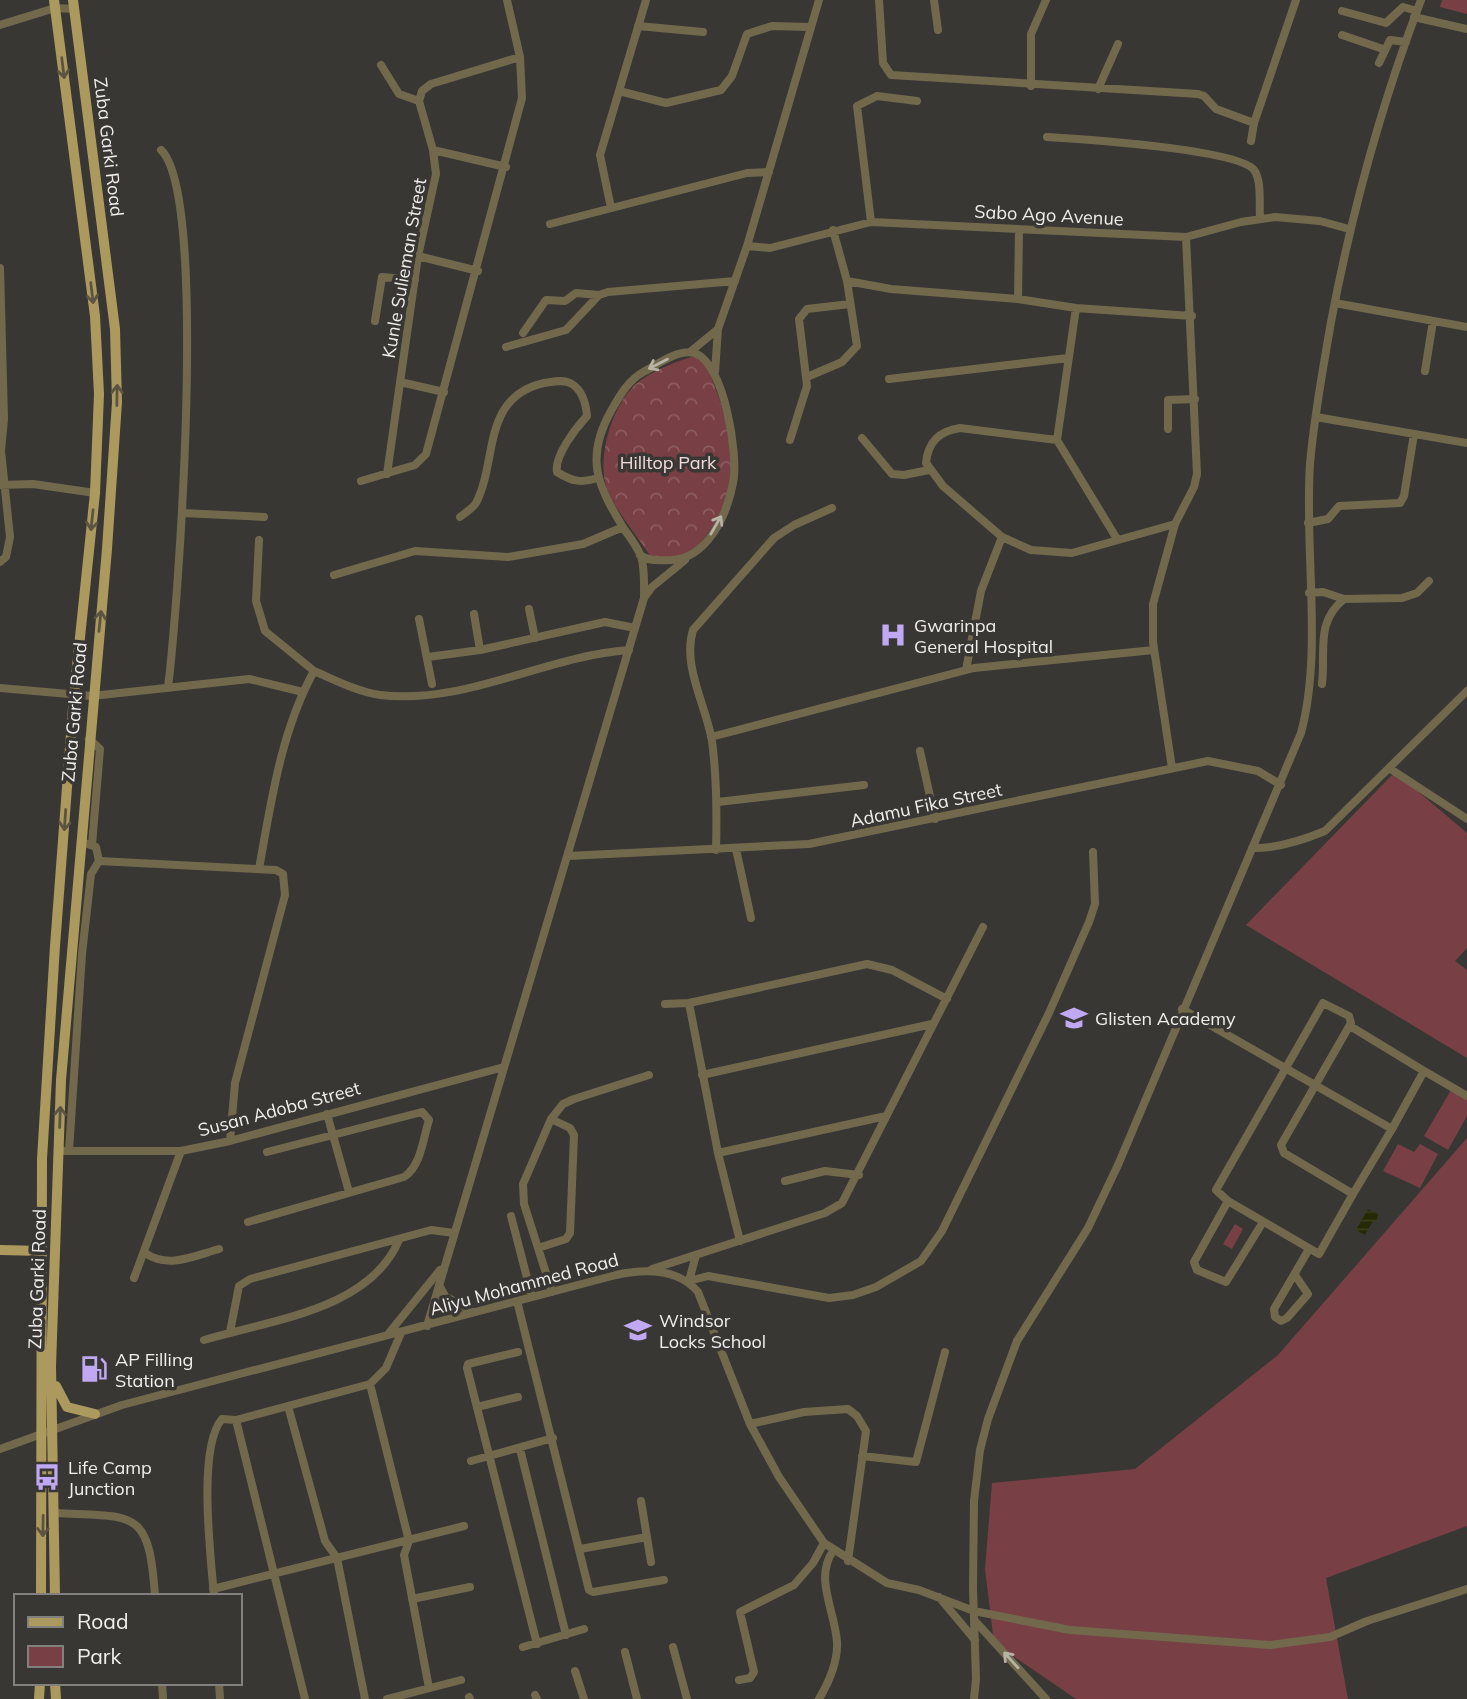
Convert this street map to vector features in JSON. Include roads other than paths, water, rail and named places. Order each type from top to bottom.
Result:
[{"type":"main road","name":"Zuba Garki Road","points":[[41,1594],[42,1159],[74,695],[95,493],[99,394],[95,316],[55,4]]},
{"type":"main road","name":"Zuba Garki Road","points":[[55,1594],[51,1366],[64,1151],[61,1080],[87,844],[89,739],[107,549],[117,368],[115,329],[74,4]]},
{"type":"main road","name":"Zuba Garki Road","points":[[0,1250],[42,1251]]},
{"type":"main road","points":[[51,1366],[58,1394],[67,1407],[94,1414]]},
{"type":"street","points":[[361,481],[415,465],[426,454],[478,271],[522,98],[520,57],[507,0]]},
{"type":"street","points":[[611,208],[600,155],[646,0]]},
{"type":"street","points":[[426,1326],[644,598],[652,587],[697,552],[717,525],[733,484],[732,436],[715,372],[718,330],[747,246],[819,0]]},
{"type":"street","points":[[879,0],[883,63],[891,75],[1031,86],[1198,94],[1205,96],[1216,109],[1254,123]]},
{"type":"street","points":[[934,0],[938,30]]},
{"type":"street","points":[[1031,86],[1031,34],[1046,0]]},
{"type":"street","points":[[1251,141],[1254,123],[1296,0]]},
{"type":"street","points":[[974,1699],[976,1478],[996,1391],[1029,1319],[1088,1228],[1281,785],[1307,711],[1312,661],[1308,523],[1316,417],[1349,229],[1363,173],[1421,0]]},
{"type":"street","points":[[0,25],[55,4],[74,4]]},
{"type":"street","points":[[1342,11],[1386,23],[1403,7],[1415,14],[1467,29]]},
{"type":"street","points":[[638,26],[702,32]]},
{"type":"street","points":[[619,91],[666,103],[721,90],[732,76],[747,34],[772,26],[809,27]]},
{"type":"street","points":[[1342,35],[1383,49]]},
{"type":"street","points":[[1379,62],[1383,49],[1390,40],[1406,42]]},
{"type":"street","points":[[1098,89],[1118,44]]},
{"type":"street","points":[[382,65],[398,94],[419,101],[422,91],[430,84],[520,57]]},
{"type":"street","points":[[870,222],[857,106],[877,96],[917,101]]},
{"type":"street","name":"Kunle Sulieman Street","points":[[387,474],[418,257],[436,174],[433,150],[419,101]]},
{"type":"street","points":[[1047,137],[1158,146],[1246,164],[1257,175],[1260,218]]},
{"type":"street","points":[[161,150],[170,161],[186,257],[187,410],[168,687]]},
{"type":"street","points":[[433,150],[506,167]]},
{"type":"street","points":[[550,223],[747,173],[769,172]]},
{"type":"street","name":"Sabo Ago Avenue","points":[[747,246],[771,248],[870,222],[1186,237],[1260,218],[1320,221],[1349,229]]},
{"type":"street","points":[[807,377],[830,369],[853,353],[857,338],[847,281],[833,230]]},
{"type":"street","points":[[1018,230],[1018,299]]},
{"type":"street","points":[[1172,768],[1154,650],[1153,604],[1175,524],[1194,487],[1197,474],[1192,316],[1186,237]]},
{"type":"street","points":[[418,257],[478,271]]},
{"type":"street","points":[[0,268],[4,419],[1,451],[9,549],[0,562]]},
{"type":"street","points":[[375,321],[381,279],[387,276],[415,280]]},
{"type":"street","points":[[523,333],[546,300],[565,301],[576,293],[599,295],[734,281]]},
{"type":"street","points":[[847,281],[891,289],[1018,299],[1076,308],[1192,316]]},
{"type":"street","points":[[506,347],[566,330],[599,295]]},
{"type":"street","points":[[1335,303],[1467,327]]},
{"type":"street","points":[[790,440],[803,406],[807,377],[799,330],[801,313],[807,309],[850,304]]},
{"type":"street","points":[[1076,308],[1057,440],[1117,539]]},
{"type":"street","points":[[1425,371],[1433,321]]},
{"type":"street","points":[[689,556],[646,559],[640,555],[601,490],[596,459],[598,440],[620,396],[641,373],[674,356],[690,352],[718,330]]},
{"type":"street","points":[[690,352],[705,359],[715,372]]},
{"type":"street","points":[[889,379],[1068,358]]},
{"type":"street","points":[[460,517],[476,504],[495,425],[506,406],[536,385],[554,381],[570,383],[579,392],[587,416],[570,435],[556,465],[557,472],[580,483],[598,478]]},
{"type":"street","points":[[400,382],[444,392]]},
{"type":"street","points":[[1168,429],[1168,400],[1195,398]]},
{"type":"street","points":[[1316,417],[1467,443]]},
{"type":"street","points":[[1057,440],[960,428],[946,430],[936,437],[927,451],[929,470],[1002,537],[1031,550],[1056,553],[1084,550],[1175,524]]},
{"type":"street","points":[[1308,523],[1328,519],[1339,506],[1400,503],[1404,496],[1414,434]]},
{"type":"street","points":[[862,439],[892,474],[904,475],[929,470]]},
{"type":"street","points":[[3,485],[33,484],[95,493]]},
{"type":"street","points":[[716,850],[718,802],[711,737],[692,667],[689,643],[694,629],[774,538],[794,525],[832,508]]},
{"type":"street","points":[[181,513],[264,517]]},
{"type":"street","points":[[334,575],[415,551],[508,557],[583,544],[623,527]]},
{"type":"street","points":[[966,670],[981,591],[1002,537]]},
{"type":"street","points":[[259,540],[256,601],[265,631],[314,671],[378,695],[416,697],[454,691],[629,650]]},
{"type":"street","points":[[640,555],[644,598]]},
{"type":"street","points":[[1309,593],[1323,592],[1344,599],[1411,596],[1429,581]]},
{"type":"street","points":[[1322,684],[1325,621],[1330,611],[1344,599]]},
{"type":"street","points":[[529,609],[535,638]]},
{"type":"street","points":[[474,614],[480,650]]},
{"type":"street","points":[[419,619],[432,684]]},
{"type":"street","points":[[428,657],[480,650],[605,622],[635,628]]},
{"type":"street","points":[[711,737],[966,670],[1154,650]]},
{"type":"street","points":[[259,869],[295,707],[314,671]]},
{"type":"street","points":[[0,688],[92,696],[249,679],[303,692]]},
{"type":"street","points":[[1252,848],[1306,839],[1325,831],[1467,691]]},
{"type":"street","points":[[920,751],[935,819]]},
{"type":"street","name":"Adamu Fika Street","points":[[568,856],[809,844],[1172,768],[1218,761],[1258,771],[1281,785]]},
{"type":"street","points":[[1389,768],[1467,819]]},
{"type":"street","points":[[718,802],[864,785]]},
{"type":"street","points":[[64,1151],[91,874],[99,861],[99,854],[87,844]]},
{"type":"street","points":[[736,849],[751,918]]},
{"type":"street","name":"Aliyu Mohammed Road","points":[[0,1449],[94,1414],[623,1273],[645,1271],[672,1274],[689,1281],[708,1276],[830,1298],[876,1287],[921,1261],[942,1231],[1049,1013],[1089,922],[1094,904],[1093,852]]},
{"type":"street","points":[[99,861],[276,870],[283,874],[285,895],[235,1083],[230,1141]]},
{"type":"street","points":[[645,1271],[825,1213],[842,1203],[859,1175],[932,1024],[983,927]]},
{"type":"street","points":[[665,1004],[689,1003],[867,964],[892,970],[947,999]]},
{"type":"street","points":[[689,1003],[718,1153],[740,1241]]},
{"type":"street","points":[[1353,1194],[1281,1150],[1282,1140],[1350,1026],[1349,1016],[1331,1004],[1323,1003],[1216,1189],[1228,1201],[1319,1254],[1424,1071]]},
{"type":"street","points":[[1182,1009],[1392,1129]]},
{"type":"street","points":[[702,1075],[932,1024]]},
{"type":"street","points":[[1350,1026],[1467,1096]]},
{"type":"street","name":"Susan Adoba Street","points":[[64,1151],[181,1151],[230,1141],[504,1067]]},
{"type":"street","points":[[552,1292],[524,1204],[523,1184],[551,1119],[563,1104],[574,1099],[649,1075]]},
{"type":"street","points":[[248,1222],[404,1177],[413,1171],[429,1120],[422,1112],[267,1152]]},
{"type":"street","points":[[327,1114],[349,1192]]},
{"type":"street","points":[[718,1153],[886,1116]]},
{"type":"street","points":[[538,1248],[566,1239],[569,1233],[574,1135],[570,1128],[551,1119]]},
{"type":"street","points":[[134,1279],[181,1151]]},
{"type":"street","points":[[785,1181],[825,1171],[859,1175]]},
{"type":"street","points":[[1228,1201],[1194,1262],[1197,1270],[1227,1282],[1262,1222]]},
{"type":"street","points":[[511,1216],[532,1297]]},
{"type":"street","points":[[230,1332],[236,1297],[244,1282],[431,1230],[454,1233]]},
{"type":"street","points":[[204,1340],[321,1306],[358,1288],[384,1266],[399,1240]]},
{"type":"street","points":[[145,1253],[157,1261],[167,1262],[219,1249]]},
{"type":"street","points":[[1295,1275],[1308,1294],[1287,1318],[1281,1321],[1275,1317],[1274,1309],[1309,1249]]},
{"type":"street","points":[[696,1255],[689,1281],[704,1302],[750,1424],[779,1477],[824,1543],[848,1561],[887,1583],[937,1596],[974,1611],[1070,1630],[1286,1644],[1331,1637],[1367,1621],[1467,1590]]},
{"type":"street","points":[[384,1337],[400,1324],[444,1265]]},
{"type":"street","points":[[439,1283],[445,1296],[473,1312]]},
{"type":"street","points":[[517,1301],[591,1592],[664,1580]]},
{"type":"street","points":[[401,1333],[386,1368],[370,1384],[236,1420],[222,1419],[213,1436],[207,1504],[213,1592],[275,1572],[464,1526]]},
{"type":"street","points":[[519,1352],[468,1364],[537,1644]]},
{"type":"street","points":[[862,1456],[916,1462],[945,1352]]},
{"type":"street","points":[[370,1384],[409,1541],[404,1555],[429,1688]]},
{"type":"street","points":[[477,1407],[518,1397]]},
{"type":"street","points":[[288,1406],[325,1541],[337,1558],[365,1699]]},
{"type":"street","points":[[750,1424],[804,1412],[848,1409],[857,1416],[866,1431],[848,1561]]},
{"type":"street","points":[[236,1420],[305,1699]]},
{"type":"street","points":[[471,1461],[553,1438]]},
{"type":"street","points":[[520,1449],[566,1635]]},
{"type":"street","points":[[641,1501],[651,1562]]},
{"type":"street","points":[[55,1513],[114,1516],[135,1524],[150,1544],[155,1594]]},
{"type":"street","points":[[580,1549],[647,1537]]},
{"type":"street","points":[[739,1680],[750,1678],[754,1672],[740,1612],[794,1585],[813,1563],[824,1543]]},
{"type":"street","points":[[819,1699],[830,1679],[837,1644],[823,1570],[833,1551]]},
{"type":"street","points":[[412,1599],[470,1587]]},
{"type":"street","points":[[937,1596],[975,1640]]},
{"type":"street","points":[[975,1621],[1046,1699]]},
{"type":"street","points":[[523,1647],[584,1629]]},
{"type":"street","points":[[673,1647],[687,1699]]},
{"type":"street","points":[[625,1652],[637,1699]]},
{"type":"street","points":[[575,1671],[583,1699]]},
{"type":"street","points":[[387,1699],[461,1679]]},
{"type":"place","name":"Gwarinpa General Hospital","points":[[893,635]]},
{"type":"place","name":"Glisten Academy","points":[[1074,1018]]},
{"type":"place","name":"Windsor Locks School","points":[[638,1330]]},
{"type":"place","name":"AP Filling Station","points":[[94,1369]]},
{"type":"place","name":"Life Camp Junction","points":[[47,1477]]},
{"type":"park label","name":"Hilltop Park","points":[[668,462]]}]
